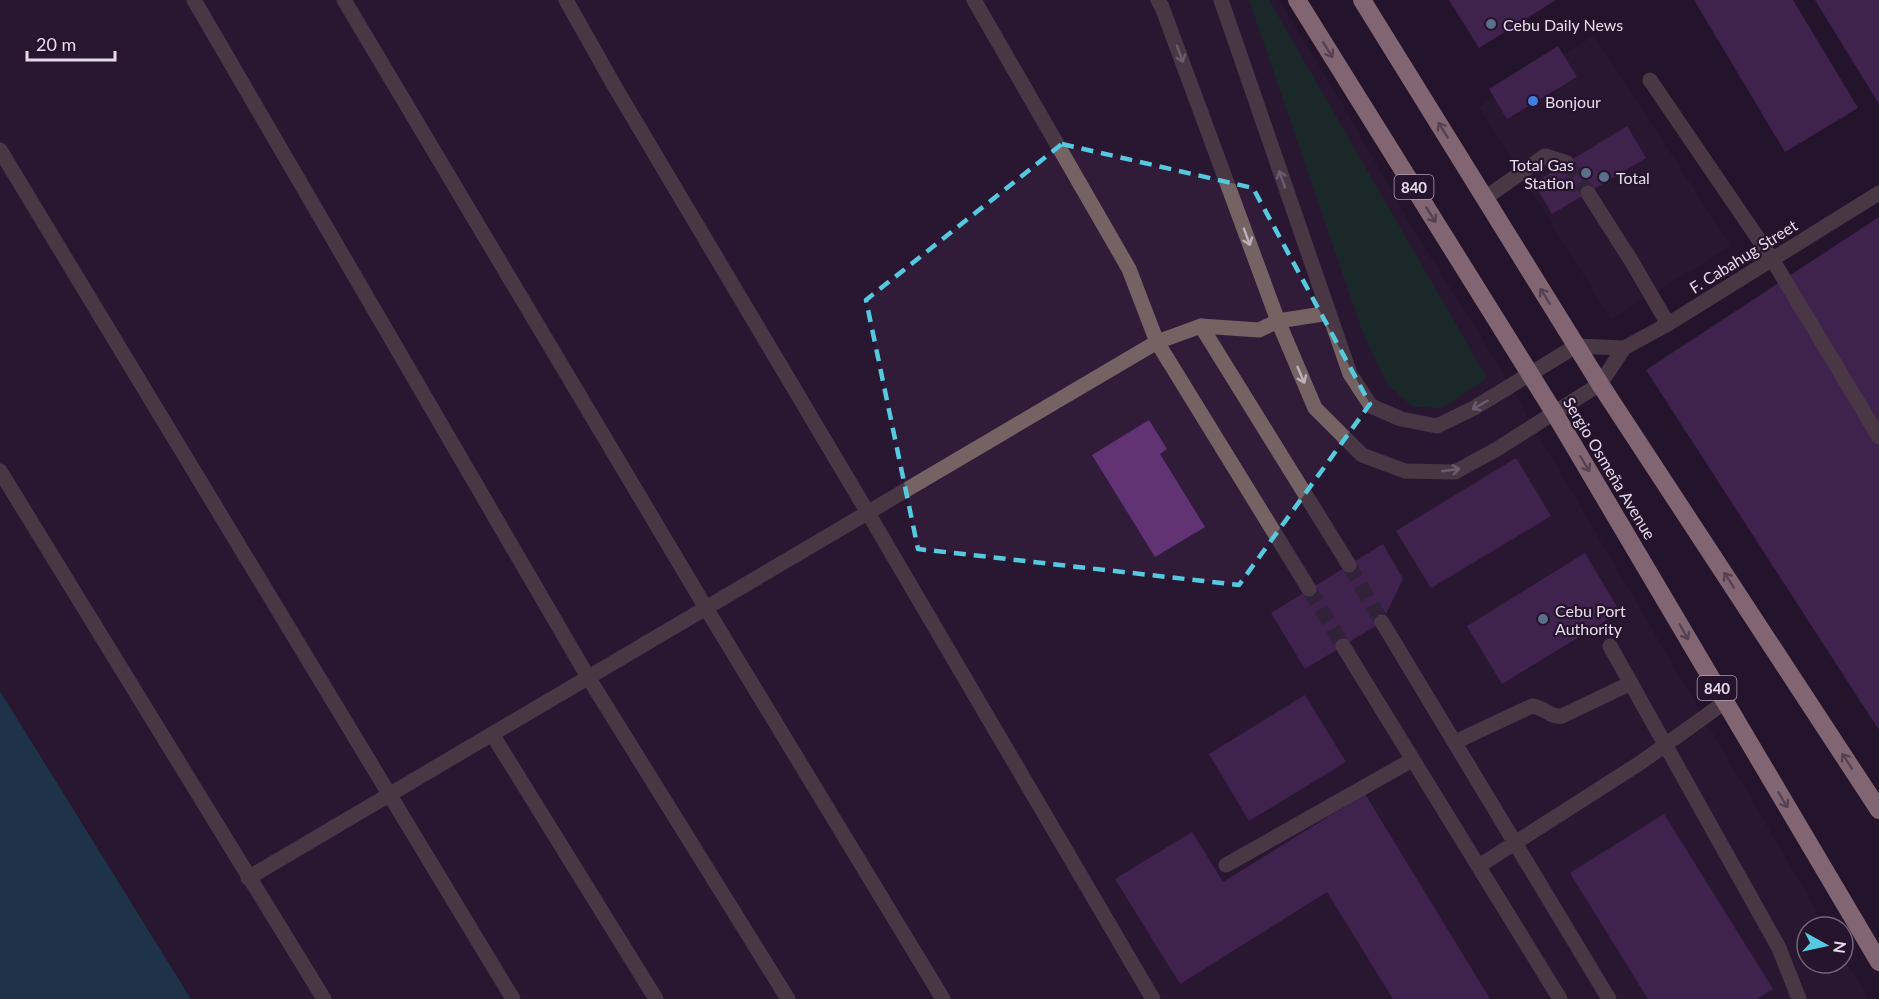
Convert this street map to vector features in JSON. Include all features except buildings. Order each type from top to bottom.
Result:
[{"type":"highway","name":"Sergio Osmeña Avenue","points":[[1297,0],[1555,414],[1879,962]]},
{"type":"highway","points":[[1362,0],[1600,384],[1879,810]]},
{"type":"street","points":[[194,0],[588,677],[788,999]]},
{"type":"street","points":[[344,0],[706,608],[943,999]]},
{"type":"street","points":[[566,0],[1153,999]]},
{"type":"street","points":[[974,0],[1129,269],[1156,342],[1309,589]]},
{"type":"street","name":"F. Cabahug Street","points":[[1158,0],[1278,321],[1315,408],[1362,455],[1405,471],[1455,472],[1497,449],[1600,384],[1624,348],[1668,324],[1879,193]]},
{"type":"street","points":[[1221,0],[1350,374],[1371,406],[1401,419],[1437,426],[1474,408],[1576,346],[1624,348]]},
{"type":"street","points":[[1650,80],[1772,259],[1879,437]]},
{"type":"street","points":[[0,150],[513,999]]},
{"type":"street","points":[[1485,198],[1545,156],[1567,163]]},
{"type":"street","points":[[1588,193],[1668,324]]},
{"type":"street","points":[[248,878],[1156,342],[1201,326],[1259,330],[1278,321],[1329,313]]},
{"type":"street","points":[[1201,326],[1348,565]]},
{"type":"street","points":[[0,471],[324,999]]},
{"type":"street","points":[[1382,622],[1609,999]]},
{"type":"street","points":[[1343,646],[1560,999]]},
{"type":"street","points":[[1610,646],[1779,948],[1799,999]]},
{"type":"street","points":[[1455,742],[1532,706],[1537,706],[1554,716],[1562,716],[1631,683]]},
{"type":"street","points":[[1479,866],[1665,746],[1725,702]]},
{"type":"street","points":[[492,734],[656,999]]},
{"type":"street","points":[[1226,865],[1412,760]]},
{"type":"highlighted area","points":[[1062,144],[1253,188],[1370,404],[1239,585],[918,549],[866,300]]},
{"type":"shaded area","points":[[0,0],[1279,0],[1344,107],[1415,233],[1476,328],[1819,915],[1795,915],[1795,975],[1854,975],[1868,999],[192,999],[0,690]]},
{"type":"shaded area","name":"Total","points":[[1594,36],[1731,246],[1611,319],[1479,107]]},
{"type":"green space","points":[[1249,0],[1269,0],[1487,378],[1443,408],[1413,407],[1387,384],[1363,333]]},
{"type":"water","points":[[0,691],[191,999],[0,999]]},
{"type":"tunnel","points":[[1567,163],[1588,193]]},
{"type":"tunnel","points":[[1349,565],[1382,622]]},
{"type":"tunnel","points":[[1309,589],[1343,646]]},
{"type":"place","name":"Cebu Daily News","points":[[1491,24]]},
{"type":"place","name":"Bonjour","points":[[1533,101]]},
{"type":"place","name":"Total Gas Station","points":[[1586,173]]},
{"type":"place","name":"Total","points":[[1604,177]]},
{"type":"place","name":"Cebu Port Authority","points":[[1543,619]]}]
